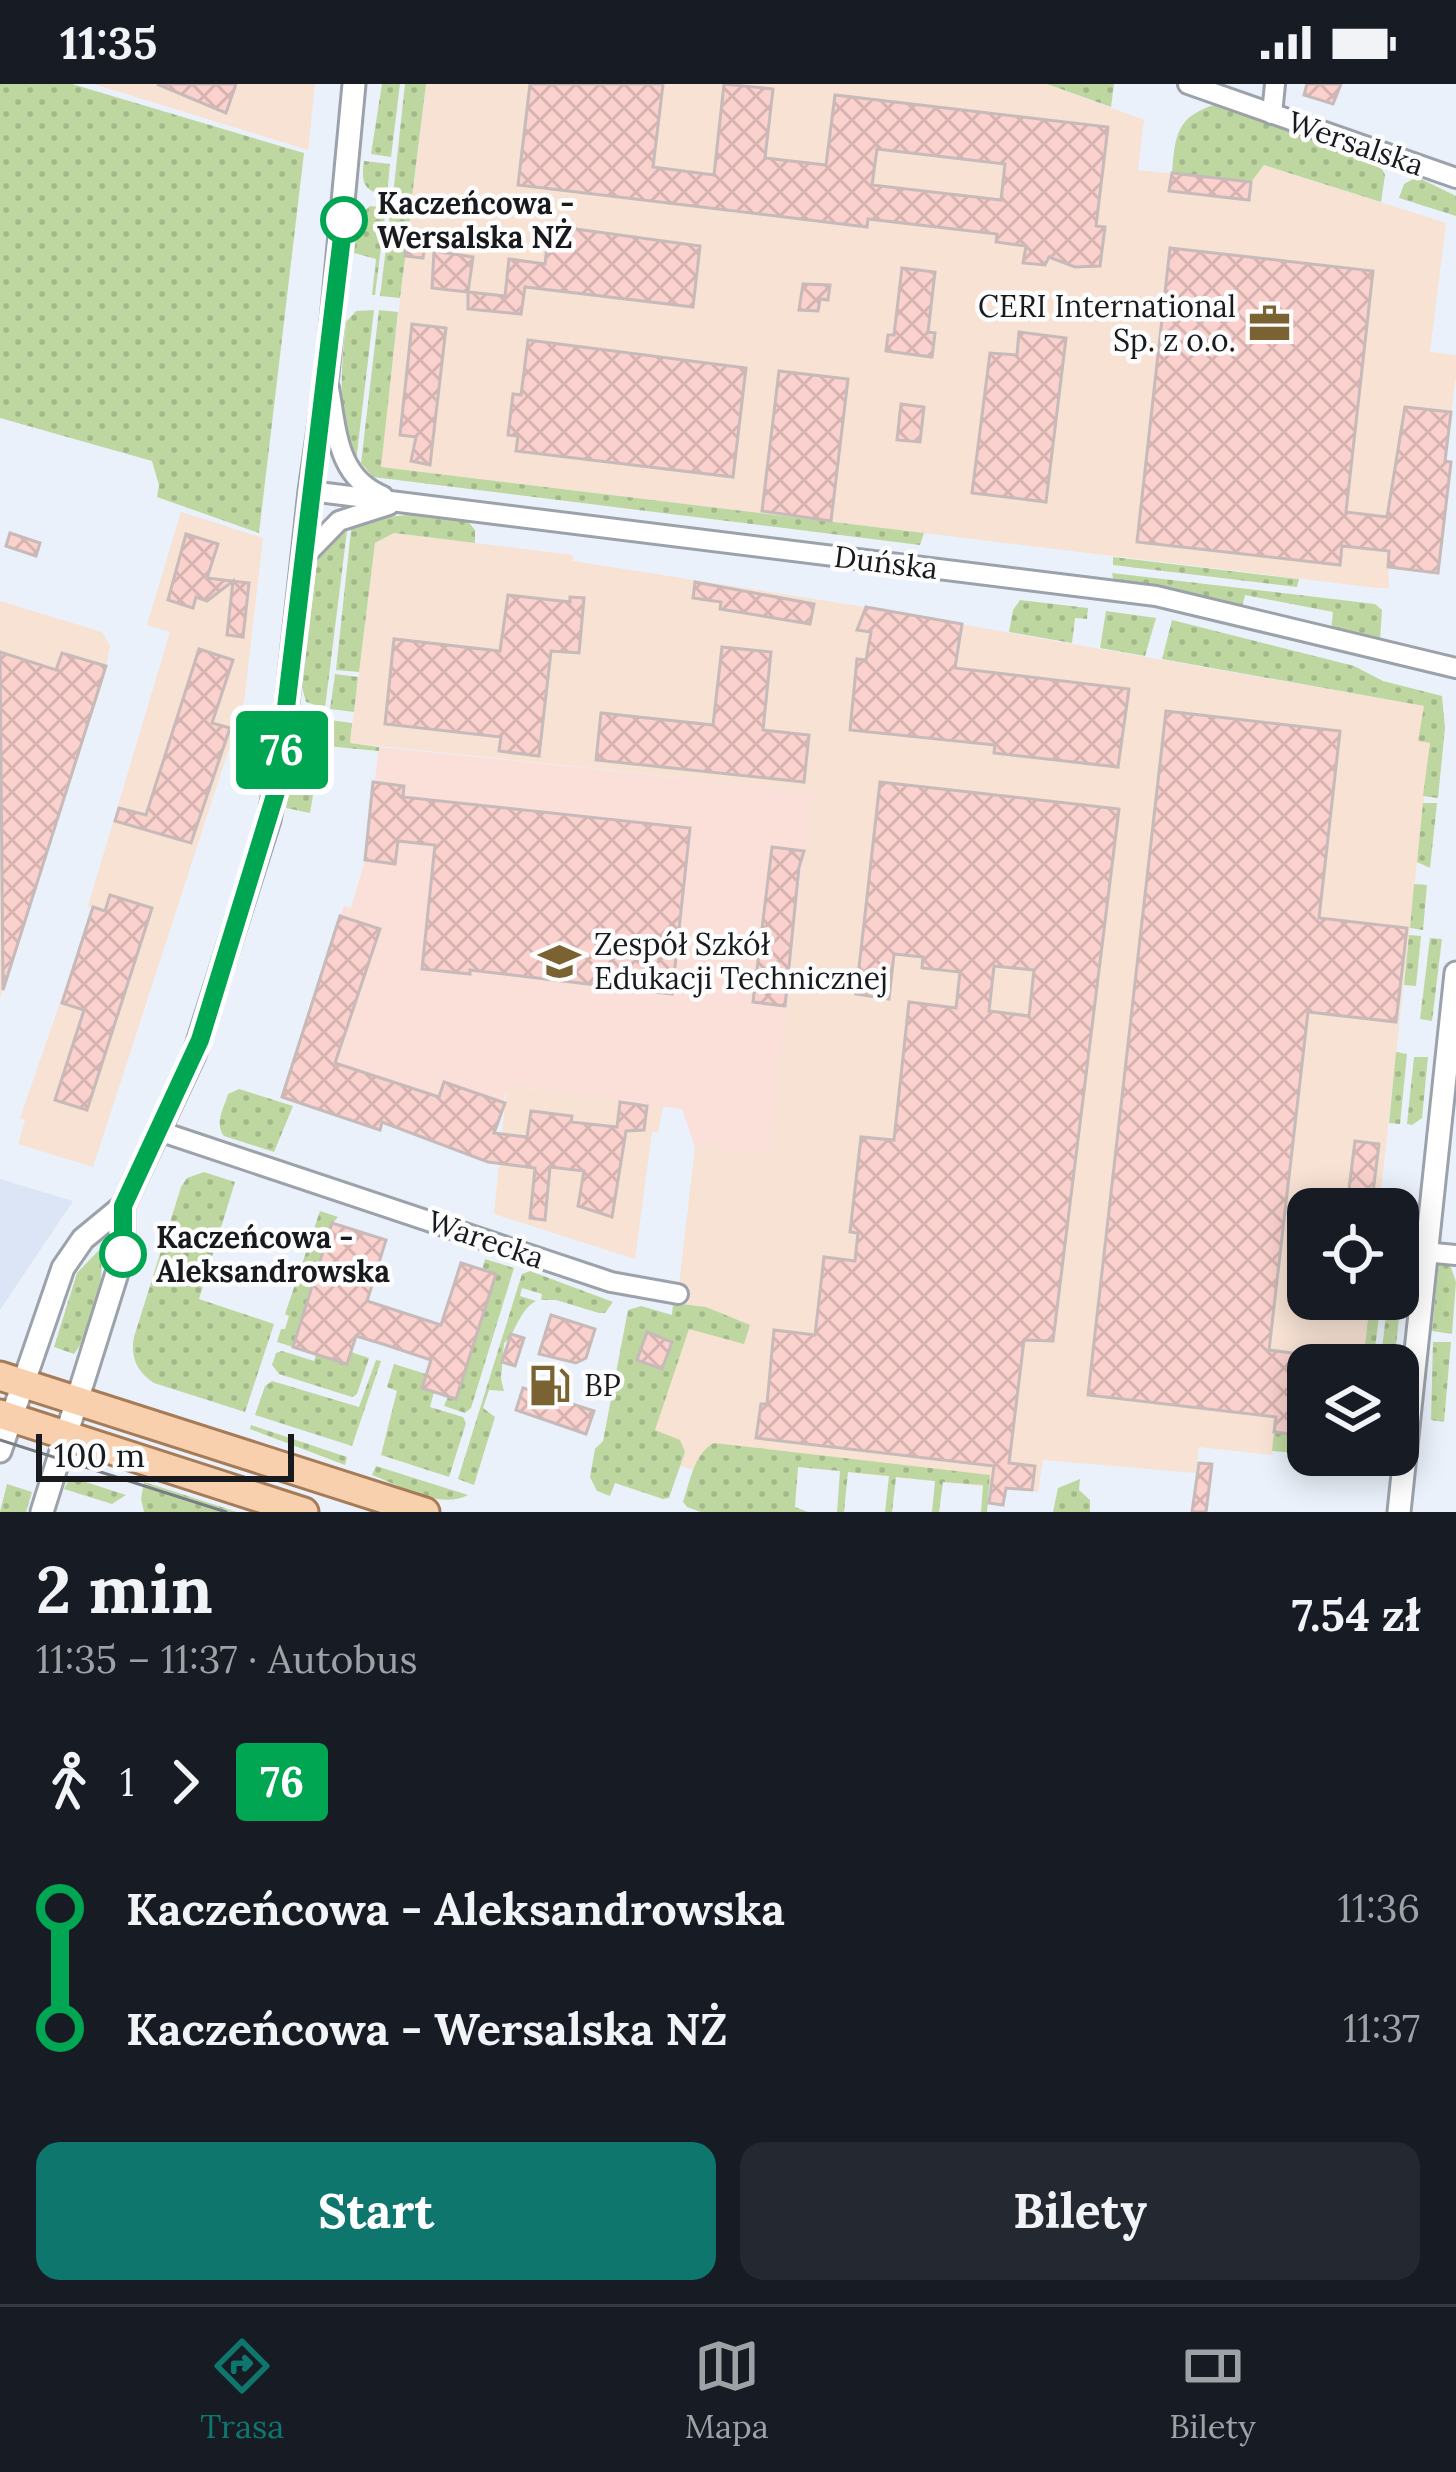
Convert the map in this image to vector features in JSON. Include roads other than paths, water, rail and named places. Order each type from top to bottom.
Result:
[{"type":"main road","points":[[11,1379],[425,1512]]},
{"type":"main road","points":[[5,1416],[304,1512]]},
{"type":"street","points":[[0,1451],[11,1379],[58,1280],[71,1255],[123,1206],[200,1040],[273,806],[327,374],[355,84]]},
{"type":"street","name":"Wersalska","points":[[1188,84],[1456,178]]},
{"type":"street","points":[[1272,114],[1275,84]]},
{"type":"street","points":[[327,374],[348,469],[372,491],[399,502]]},
{"type":"street","name":"Duńska","points":[[310,491],[1156,596],[1456,668]]},
{"type":"street","points":[[302,559],[338,521],[399,502]]},
{"type":"street","points":[[1399,1512],[1456,973]]},
{"type":"street","name":"Warecka","points":[[159,1131],[611,1282],[678,1294]]},
{"type":"street","points":[[42,1512],[123,1254],[123,1206]]},
{"type":"street","points":[[1424,1252],[1456,1255]]},
{"type":"tram line","points":[[0,1440],[226,1512]]},
{"type":"place","name":"Kaczeńcowa - Wersalska NŻ","points":[[344,220]]},
{"type":"place","name":"CERI International Sp. z o.o.","points":[[1270,323]]},
{"type":"place","name":"Zespół Szkół Edukacji Technicznej","points":[[560,961]]},
{"type":"place","name":"Kaczeńcowa - Aleksandrowska","points":[[123,1254]]},
{"type":"place","name":"BP","points":[[550,1385]]}]
